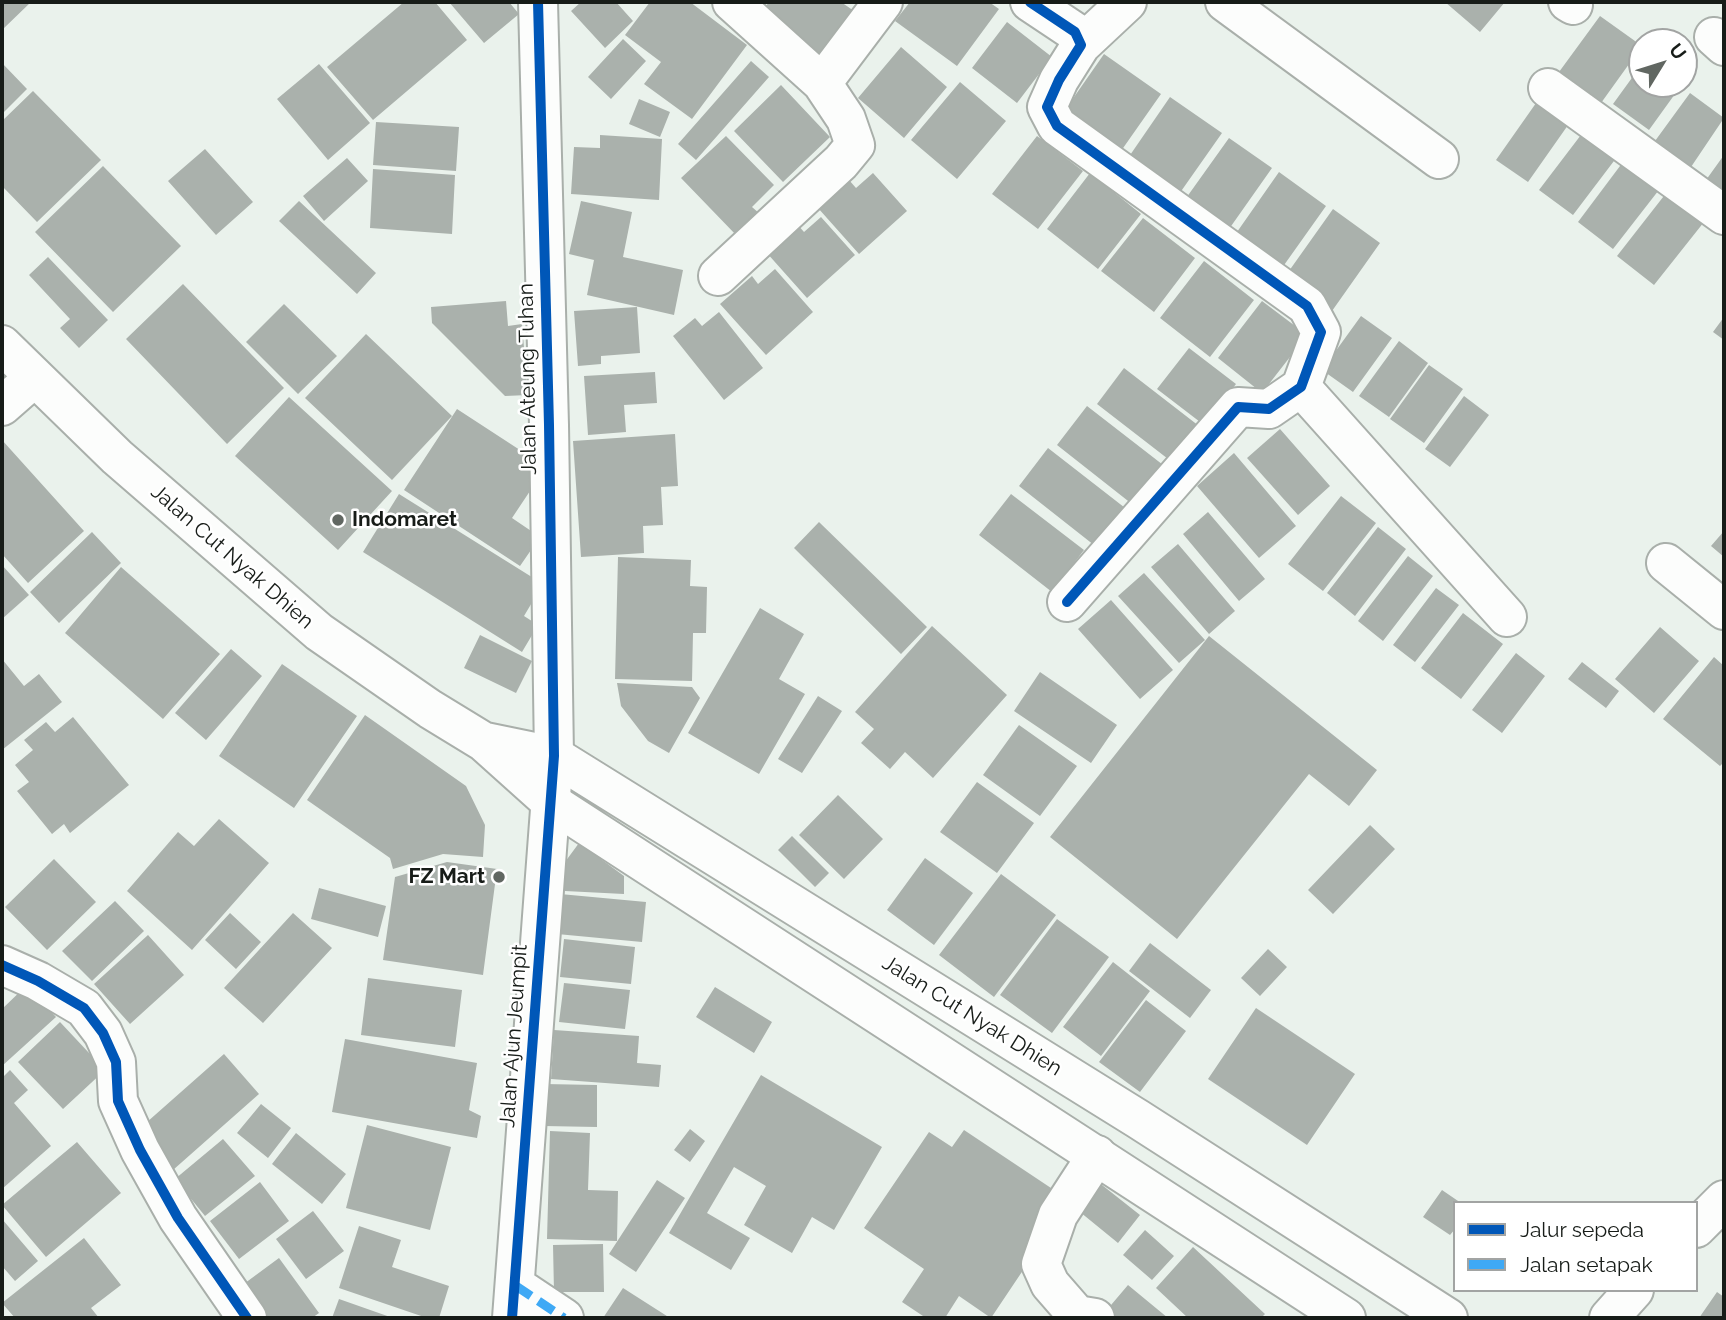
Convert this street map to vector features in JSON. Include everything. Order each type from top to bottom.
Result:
[{"type":"main road","name":"Jalan Ateung Tuhan","points":[[538,2],[554,756]]},
{"type":"main road","points":[[718,276],[841,162],[855,145],[846,119],[822,83],[732,2]]},
{"type":"main road","points":[[822,83],[883,2]]},
{"type":"main road","points":[[1030,2],[1076,32],[1081,46]]},
{"type":"main road","points":[[1067,603],[1238,407],[1269,409],[1301,387],[1321,332],[1307,306],[1057,125],[1047,107],[1059,80],[1081,46],[1128,2]]},
{"type":"main road","points":[[1225,2],[1439,159]]},
{"type":"main road","points":[[1548,88],[1724,215]]},
{"type":"main road","name":"Jalan Cut Nyak Dhien","points":[[2,345],[117,457],[319,632],[430,709],[484,742],[552,803],[1346,1318]]},
{"type":"main road","points":[[2,407],[34,378]]},
{"type":"main road","points":[[1301,387],[1507,617]]},
{"type":"main road","points":[[1666,563],[1724,610]]},
{"type":"main road","name":"Jalan Cut Nyak Dhien","points":[[484,742],[554,756],[1138,1119],[1448,1318]]},
{"type":"main road","name":"Jalan Ajun Jeumpit","points":[[514,1302],[554,756]]},
{"type":"main road","points":[[2,965],[38,981],[84,1008],[103,1033],[116,1062],[118,1101],[140,1150],[178,1218],[247,1318]]},
{"type":"main road","points":[[1095,1318],[1077,1315],[1050,1284],[1041,1264],[1058,1215],[1097,1155]]},
{"type":"main road","points":[[1698,1226],[1724,1200]]},
{"type":"main road","points":[[1609,1318],[1632,1292]]},
{"type":"main road","points":[[514,1302],[565,1318]]},
{"type":"building","points":[[2,2],[31,2],[2,30]]},
{"type":"building","points":[[404,2],[435,2],[467,40],[373,120],[327,67]]},
{"type":"building","points":[[449,2],[509,2],[519,14],[484,43]]},
{"type":"building","points":[[581,2],[616,2],[633,21],[605,48],[571,11]]},
{"type":"building","points":[[650,2],[690,2],[747,45],[692,119],[644,84],[661,62],[625,35]]},
{"type":"building","points":[[769,2],[841,2],[854,11],[815,63],[756,19]]},
{"type":"building","points":[[910,2],[989,2],[999,9],[957,66],[895,21]]},
{"type":"building","points":[[1445,2],[1505,2],[1480,32]]},
{"type":"building","points":[[1600,16],[1628,36],[1628,65],[1601,103],[1559,72]]},
{"type":"building","points":[[1007,22],[1052,57],[1017,103],[972,68]]},
{"type":"building","points":[[623,39],[646,61],[611,99],[588,77]]},
{"type":"building","points":[[901,47],[947,87],[904,138],[858,98]]},
{"type":"building","points":[[1104,54],[1161,94],[1121,151],[1065,110]]},
{"type":"building","points":[[751,61],[769,77],[696,160],[678,144]]},
{"type":"building","points":[[2,63],[27,89],[2,114]]},
{"type":"building","points":[[319,64],[370,123],[328,160],[277,99]]},
{"type":"building","points":[[960,82],[1006,121],[957,179],[911,140]]},
{"type":"building","points":[[1628,83],[1628,98],[1672,98],[1649,130],[1613,104]]},
{"type":"building","points":[[781,85],[830,137],[783,182],[734,131]]},
{"type":"building","points":[[33,91],[101,160],[37,222],[2,186],[2,121]]},
{"type":"building","points":[[1541,96],[1573,118],[1528,182],[1496,160]]},
{"type":"building","points":[[1170,97],[1222,133],[1177,197],[1126,161]]},
{"type":"building","points":[[1686,98],[1697,98],[1724,118],[1691,167],[1655,141]]},
{"type":"building","points":[[639,99],[670,112],[660,137],[629,124]]},
{"type":"building","points":[[376,122],[459,127],[456,171],[373,165]]},
{"type":"building","points":[[1587,127],[1620,153],[1573,215],[1539,190]]},
{"type":"building","points":[[600,135],[662,139],[659,200],[571,194],[574,147],[600,148]]},
{"type":"building","points":[[726,136],[774,185],[752,207],[760,214],[737,236],[681,178]]},
{"type":"building","points":[[1037,136],[1083,171],[1038,229],[992,194]]},
{"type":"building","points":[[1229,138],[1272,168],[1222,239],[1179,208]]},
{"type":"building","points":[[205,149],[253,202],[216,235],[168,181]]},
{"type":"building","points":[[1724,155],[1724,193],[1706,180]]},
{"type":"building","points":[[347,158],[368,181],[324,221],[303,196]]},
{"type":"building","points":[[1626,158],[1662,186],[1613,249],[1578,222]]},
{"type":"building","points":[[103,166],[181,246],[113,312],[35,232]]},
{"type":"building","points":[[373,169],[455,175],[452,234],[370,228]]},
{"type":"building","points":[[1279,172],[1326,206],[1277,275],[1230,242]]},
{"type":"building","points":[[873,173],[907,211],[859,254],[818,208],[849,180],[856,188]]},
{"type":"building","points":[[1090,173],[1141,214],[1098,269],[1047,229]]},
{"type":"building","points":[[1667,192],[1704,222],[1654,285],[1617,256]]},
{"type":"building","points":[[299,201],[376,273],[357,294],[279,221]]},
{"type":"building","points":[[581,201],[632,212],[623,257],[683,270],[674,315],[587,295],[594,260],[569,254]]},
{"type":"building","points":[[1333,209],[1380,243],[1332,311],[1284,278]]},
{"type":"building","points":[[821,217],[855,255],[807,298],[766,252],[797,224],[804,232]]},
{"type":"building","points":[[1143,218],[1195,258],[1154,312],[1101,271]]},
{"type":"building","points":[[48,257],[108,320],[79,348],[60,328],[70,319],[29,275]]},
{"type":"building","points":[[1204,261],[1254,300],[1210,357],[1160,318]]},
{"type":"building","points":[[775,269],[813,312],[766,355],[720,304],[752,276],[758,284]]},
{"type":"building","points":[[183,284],[284,388],[227,444],[126,339]]},
{"type":"building","points":[[506,301],[508,326],[522,324],[528,395],[505,396],[432,323],[431,307]]},
{"type":"building","points":[[1262,301],[1307,335],[1262,393],[1218,358]]},
{"type":"building","points":[[284,304],[337,356],[298,394],[246,342]]},
{"type":"building","points":[[637,307],[640,353],[601,356],[601,364],[578,366],[574,311]]},
{"type":"building","points":[[719,312],[763,368],[724,400],[673,336],[695,318],[702,326]]},
{"type":"building","points":[[1361,316],[1392,338],[1353,392],[1322,370]]},
{"type":"building","points":[[1724,317],[1724,340],[1713,332]]},
{"type":"building","points":[[366,334],[452,416],[392,480],[305,398]]},
{"type":"building","points":[[1399,341],[1428,363],[1389,417],[1359,396]]},
{"type":"building","points":[[1189,348],[1236,384],[1204,425],[1157,389]]},
{"type":"building","points":[[1429,365],[1463,389],[1424,443],[1390,419]]},
{"type":"building","points":[[1124,368],[1199,426],[1172,462],[1097,404]]},
{"type":"building","points":[[655,372],[657,403],[624,405],[626,432],[588,435],[584,376]]},
{"type":"building","points":[[1464,396],[1489,415],[1450,467],[1425,449]]},
{"type":"building","points":[[289,397],[392,491],[338,550],[235,456]]},
{"type":"building","points":[[1087,406],[1167,468],[1137,508],[1057,445]]},
{"type":"building","points":[[457,409],[546,467],[512,518],[540,537],[520,566],[404,490]]},
{"type":"building","points":[[1280,429],[1330,486],[1298,515],[1247,458]]},
{"type":"building","points":[[675,434],[678,486],[661,487],[663,525],[643,526],[644,553],[581,557],[573,441]]},
{"type":"building","points":[[2,440],[84,531],[28,583],[2,554]]},
{"type":"building","points":[[1048,448],[1129,511],[1099,549],[1019,486]]},
{"type":"building","points":[[1234,453],[1296,526],[1259,558],[1197,486]]},
{"type":"building","points":[[399,494],[543,584],[524,616],[538,625],[522,652],[363,552]]},
{"type":"building","points":[[1011,494],[1084,550],[1052,592],[979,535]]},
{"type":"building","points":[[1341,496],[1376,523],[1323,591],[1288,564]]},
{"type":"building","points":[[1208,512],[1265,579],[1239,601],[1183,534]]},
{"type":"building","points":[[819,522],[927,627],[901,654],[794,548]]},
{"type":"building","points":[[1378,527],[1406,549],[1355,616],[1327,593]]},
{"type":"building","points":[[1724,531],[1724,557],[1711,546]]},
{"type":"building","points":[[92,532],[121,563],[59,623],[30,592]]},
{"type":"building","points":[[1178,544],[1235,611],[1209,634],[1151,567]]},
{"type":"building","points":[[1408,556],[1433,576],[1383,641],[1358,621]]},
{"type":"building","points":[[618,557],[691,560],[690,586],[707,587],[706,633],[693,633],[692,681],[615,679]]},
{"type":"building","points":[[2,565],[29,595],[2,619]]},
{"type":"building","points":[[121,567],[220,654],[163,719],[65,633]]},
{"type":"building","points":[[1144,573],[1205,640],[1179,663],[1118,596]]},
{"type":"building","points":[[1436,588],[1459,605],[1415,662],[1393,645]]},
{"type":"building","points":[[1111,600],[1173,670],[1140,699],[1078,629]]},
{"type":"building","points":[[760,608],[804,634],[779,679],[805,694],[759,774],[688,733]]},
{"type":"building","points":[[1463,613],[1503,644],[1461,699],[1421,668]]},
{"type":"building","points":[[932,626],[1007,695],[933,778],[905,752],[890,769],[861,743],[874,729],[855,712]]},
{"type":"building","points":[[1660,627],[1699,661],[1654,713],[1615,679]]},
{"type":"building","points":[[480,635],[532,661],[516,693],[464,668]]},
{"type":"building","points":[[1209,636],[1377,770],[1349,806],[1309,774],[1177,939],[1050,837]]},
{"type":"building","points":[[231,649],[262,676],[206,740],[175,713]]},
{"type":"building","points":[[1516,653],[1545,676],[1502,733],[1472,710]]},
{"type":"building","points":[[1714,657],[1724,666],[1724,762],[1720,766],[1663,719]]},
{"type":"building","points":[[2,659],[24,686],[39,674],[62,702],[2,750]]},
{"type":"building","points":[[1582,662],[1619,691],[1606,708],[1568,679]]},
{"type":"building","points":[[282,664],[357,716],[294,808],[219,756]]},
{"type":"building","points":[[1040,672],[1117,725],[1091,763],[1014,711]]},
{"type":"building","points":[[617,683],[692,687],[700,698],[669,753],[648,741],[621,706]]},
{"type":"building","points":[[818,696],[842,711],[802,773],[778,759]]},
{"type":"building","points":[[365,715],[466,786],[485,825],[483,857],[443,854],[393,869],[390,858],[307,800]]},
{"type":"building","points":[[73,717],[129,785],[70,833],[64,824],[52,834],[17,791],[29,782],[15,765],[33,750],[24,740],[46,722],[55,732]]},
{"type":"building","points":[[1019,725],[1077,766],[1040,816],[983,775]]},
{"type":"building","points":[[977,782],[1034,823],[997,873],[940,832]]},
{"type":"building","points":[[838,795],[883,839],[844,879],[799,835]]},
{"type":"building","points":[[219,819],[269,863],[192,950],[127,891],[178,832],[194,846]]},
{"type":"building","points":[[1370,825],[1395,849],[1333,914],[1308,890]]},
{"type":"building","points":[[792,836],[829,873],[815,887],[778,850]]},
{"type":"building","points":[[579,843],[624,876],[624,894],[565,891],[565,862]]},
{"type":"building","points":[[925,858],[973,893],[934,945],[887,910]]},
{"type":"building","points":[[54,859],[96,902],[47,950],[5,907]]},
{"type":"building","points":[[447,862],[497,869],[483,975],[383,960],[395,877]]},
{"type":"building","points":[[1001,874],[1056,915],[994,997],[939,955]]},
{"type":"building","points":[[319,888],[386,906],[378,937],[311,919]]},
{"type":"building","points":[[560,894],[646,902],[642,942],[557,934]]},
{"type":"building","points":[[115,901],[144,931],[92,981],[62,951]]},
{"type":"building","points":[[230,913],[261,942],[236,969],[205,940]]},
{"type":"building","points":[[293,913],[332,948],[263,1023],[224,988]]},
{"type":"building","points":[[1057,919],[1109,957],[1052,1033],[1000,995]]},
{"type":"building","points":[[148,935],[184,975],[130,1024],[94,984]]},
{"type":"building","points":[[564,939],[635,947],[631,984],[560,977]]},
{"type":"building","points":[[1150,943],[1211,990],[1190,1018],[1129,971]]},
{"type":"building","points":[[1268,949],[1287,967],[1260,996],[1241,978]]},
{"type":"building","points":[[1113,962],[1150,991],[1101,1056],[1063,1027]]},
{"type":"building","points":[[368,978],[462,990],[455,1047],[361,1035]]},
{"type":"building","points":[[564,983],[630,990],[625,1029],[559,1022]]},
{"type":"building","points":[[27,985],[56,1017],[2,1066],[2,1009]]},
{"type":"building","points":[[715,987],[772,1022],[754,1053],[696,1017]]},
{"type":"building","points":[[1146,1000],[1186,1031],[1140,1092],[1099,1062]]},
{"type":"building","points":[[1256,1008],[1355,1074],[1307,1145],[1208,1079]]},
{"type":"building","points":[[60,1022],[105,1070],[63,1109],[18,1062]]},
{"type":"building","points":[[554,1030],[639,1036],[637,1063],[661,1065],[659,1087],[551,1079]]},
{"type":"building","points":[[345,1039],[477,1063],[469,1110],[481,1116],[477,1138],[332,1112]]},
{"type":"building","points":[[224,1054],[259,1094],[173,1170],[138,1130]]},
{"type":"building","points":[[10,1070],[28,1090],[14,1103],[51,1146],[2,1189],[2,1078]]},
{"type":"building","points":[[761,1075],[882,1147],[834,1230],[812,1217],[792,1253],[744,1225],[766,1186],[734,1167],[707,1213],[750,1238],[731,1270],[669,1233]]},
{"type":"building","points":[[544,1084],[597,1085],[597,1127],[544,1126]]},
{"type":"building","points":[[261,1104],[291,1128],[268,1158],[237,1133]]},
{"type":"building","points":[[367,1125],[451,1147],[430,1230],[346,1208]]},
{"type":"building","points":[[690,1129],[705,1141],[690,1162],[674,1150]]},
{"type":"building","points":[[964,1130],[1054,1190],[1036,1216],[1052,1227],[991,1318],[959,1296],[945,1318],[926,1318],[902,1302],[924,1269],[864,1228],[929,1132],[952,1147]]},
{"type":"building","points":[[550,1131],[590,1133],[588,1190],[618,1191],[617,1241],[547,1239]]},
{"type":"building","points":[[296,1133],[346,1174],[322,1204],[272,1164]]},
{"type":"building","points":[[223,1139],[255,1176],[205,1216],[175,1179]]},
{"type":"building","points":[[77,1142],[121,1193],[46,1257],[2,1205]]},
{"type":"building","points":[[657,1180],[685,1198],[636,1272],[609,1254]]},
{"type":"building","points":[[260,1182],[289,1221],[239,1259],[210,1221]]},
{"type":"building","points":[[1102,1185],[1140,1215],[1118,1243],[1080,1212]]},
{"type":"building","points":[[1442,1190],[1458,1201],[1453,1201],[1453,1231],[1450,1235],[1423,1217]]},
{"type":"building","points":[[313,1211],[344,1251],[306,1279],[276,1239]]},
{"type":"building","points":[[2,1219],[38,1261],[15,1281],[2,1266]]},
{"type":"building","points":[[359,1226],[401,1240],[392,1267],[449,1286],[439,1318],[427,1318],[339,1288]]},
{"type":"building","points":[[1145,1230],[1174,1256],[1152,1280],[1123,1255]]},
{"type":"building","points":[[84,1238],[121,1285],[91,1308],[99,1318],[15,1318],[2,1303]]},
{"type":"building","points":[[603,1244],[604,1292],[554,1292],[553,1245]]},
{"type":"building","points":[[1193,1247],[1265,1314],[1261,1318],[1188,1318],[1156,1288]]},
{"type":"building","points":[[279,1258],[319,1313],[312,1318],[259,1318],[237,1289]]},
{"type":"building","points":[[1128,1285],[1168,1318],[1100,1318]]},
{"type":"building","points":[[623,1288],[670,1318],[603,1318]]},
{"type":"building","points":[[1717,1292],[1724,1297],[1724,1318],[1699,1318]]},
{"type":"building","points":[[339,1299],[393,1318],[332,1318]]},
{"type":"marked path","points":[[516,1286],[564,1318]]},
{"type":"cycle path","points":[[512,1318],[554,756],[538,2]]},
{"type":"cycle path","points":[[1030,2],[1075,32],[1081,45],[1059,80],[1047,107],[1057,126],[1307,306],[1321,332],[1301,387],[1269,409],[1238,407],[1067,602]]},
{"type":"cycle path","points":[[2,965],[38,981],[84,1008],[103,1033],[116,1062],[118,1101],[140,1150],[178,1218],[247,1318]]},
{"type":"place","name":"Indomaret","points":[[338,520]]},
{"type":"place","name":"FZ Mart","points":[[499,877]]}]
